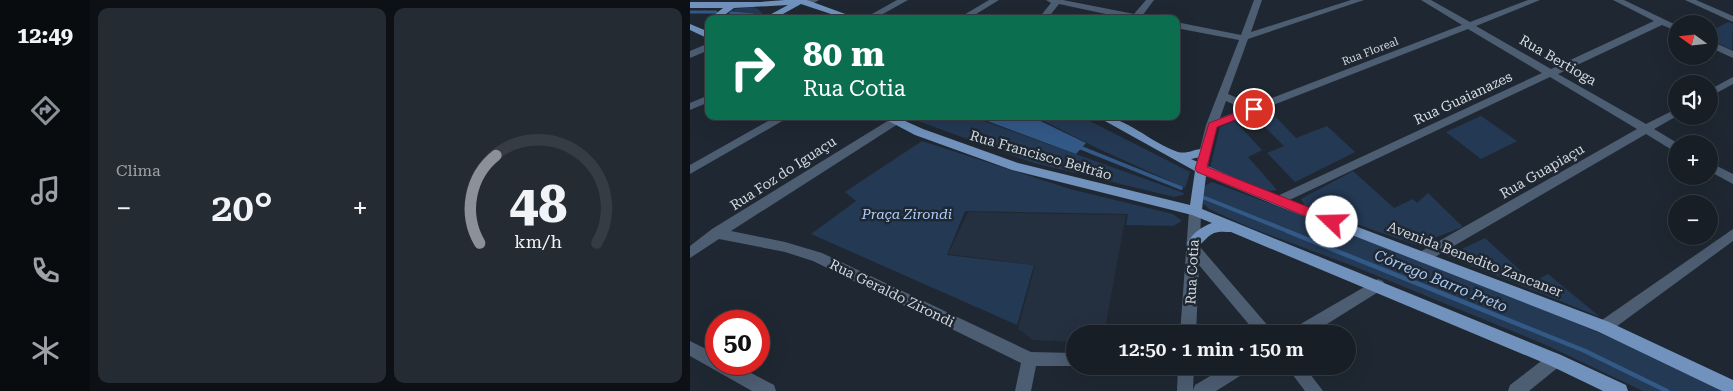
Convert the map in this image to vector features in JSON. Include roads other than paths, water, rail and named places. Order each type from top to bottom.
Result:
[{"type":"main road","points":[[690,5],[734,2],[760,5],[808,2],[845,15]]},
{"type":"main road","points":[[719,15],[734,2]]},
{"type":"main road","points":[[782,15],[796,11],[808,2]]},
{"type":"main road","points":[[779,15],[808,2]]},
{"type":"main road","points":[[760,5],[769,10],[771,15]]},
{"type":"main road","name":"Rua Francisco Beltrão","points":[[891,120],[963,149],[1016,167],[1195,211]]},
{"type":"main road","name":"Avenida Benedito Zancaner","points":[[1109,120],[1201,169],[1276,201],[1604,327],[1733,388]]},
{"type":"main road","points":[[1179,157],[1205,152]]},
{"type":"main road","points":[[1201,169],[1195,211],[1378,285],[1555,360],[1620,391]]},
{"type":"main road","points":[[1194,247],[1199,236],[1206,230],[1225,226],[1235,228]]},
{"type":"street","points":[[875,15],[904,0]]},
{"type":"street","points":[[968,15],[995,0]]},
{"type":"street","points":[[1140,15],[1150,0]]},
{"type":"street","points":[[1201,169],[1212,126],[1258,0]]},
{"type":"street","points":[[1180,26],[1243,38],[1360,0]]},
{"type":"street","name":"Rua Bertioga","points":[[1426,0],[1668,142]]},
{"type":"street","name":"Rua Floreal","points":[[1212,126],[1536,0]]},
{"type":"street","points":[[1617,0],[1668,24]]},
{"type":"street","points":[[1689,0],[1733,19]]},
{"type":"street","points":[[1045,15],[1054,1],[1123,15]]},
{"type":"street","name":"Rua Guaianazes","points":[[1276,201],[1662,21]]},
{"type":"street","points":[[690,54],[705,48]]},
{"type":"street","points":[[1718,48],[1733,55]]},
{"type":"street","points":[[1718,89],[1733,80]]},
{"type":"street","points":[[1223,96],[1254,109]]},
{"type":"street","points":[[690,107],[705,100]]},
{"type":"street","name":"Rua Guapiaçu","points":[[1423,256],[1668,116]]},
{"type":"street","points":[[690,170],[779,120]]},
{"type":"street","name":"Rua Foz do Iguaçu","points":[[690,253],[717,233],[887,120]]},
{"type":"street","points":[[1718,171],[1733,180]]},
{"type":"street","name":"Rua Cotia","points":[[1189,325],[1195,211]]},
{"type":"street","name":"Rua Geraldo Zirondi","points":[[717,233],[785,247],[817,257],[1030,359]]},
{"type":"street","points":[[1604,327],[1733,234]]},
{"type":"street","points":[[1194,247],[1259,325]]},
{"type":"street","points":[[1312,325],[1378,285]]},
{"type":"street","points":[[690,348],[705,356]]},
{"type":"street","points":[[1023,391],[1030,359],[1066,360]]},
{"type":"street","points":[[1516,391],[1555,360]]},
{"type":"street","points":[[739,375],[768,391]]},
{"type":"street","points":[[1185,391],[1186,375]]},
{"type":"street","points":[[1201,391],[1227,375]]},
{"type":"street","points":[[1302,375],[1315,391]]},
{"type":"waterway","name":"Córrego Barro Preto","points":[[690,12],[716,12]]},
{"type":"waterway","points":[[731,13],[753,15]]},
{"type":"waterway","name":"Córrego Barro Preto","points":[[1079,147],[1181,188]]},
{"type":"waterway","name":"Córrego Barro Preto","points":[[1205,198],[1290,232]]},
{"type":"waterway","name":"Córrego Barro Preto","points":[[1287,231],[1585,351],[1667,391]]},
{"type":"park label","name":"Praça Zirondi","points":[[907,214]]}]
